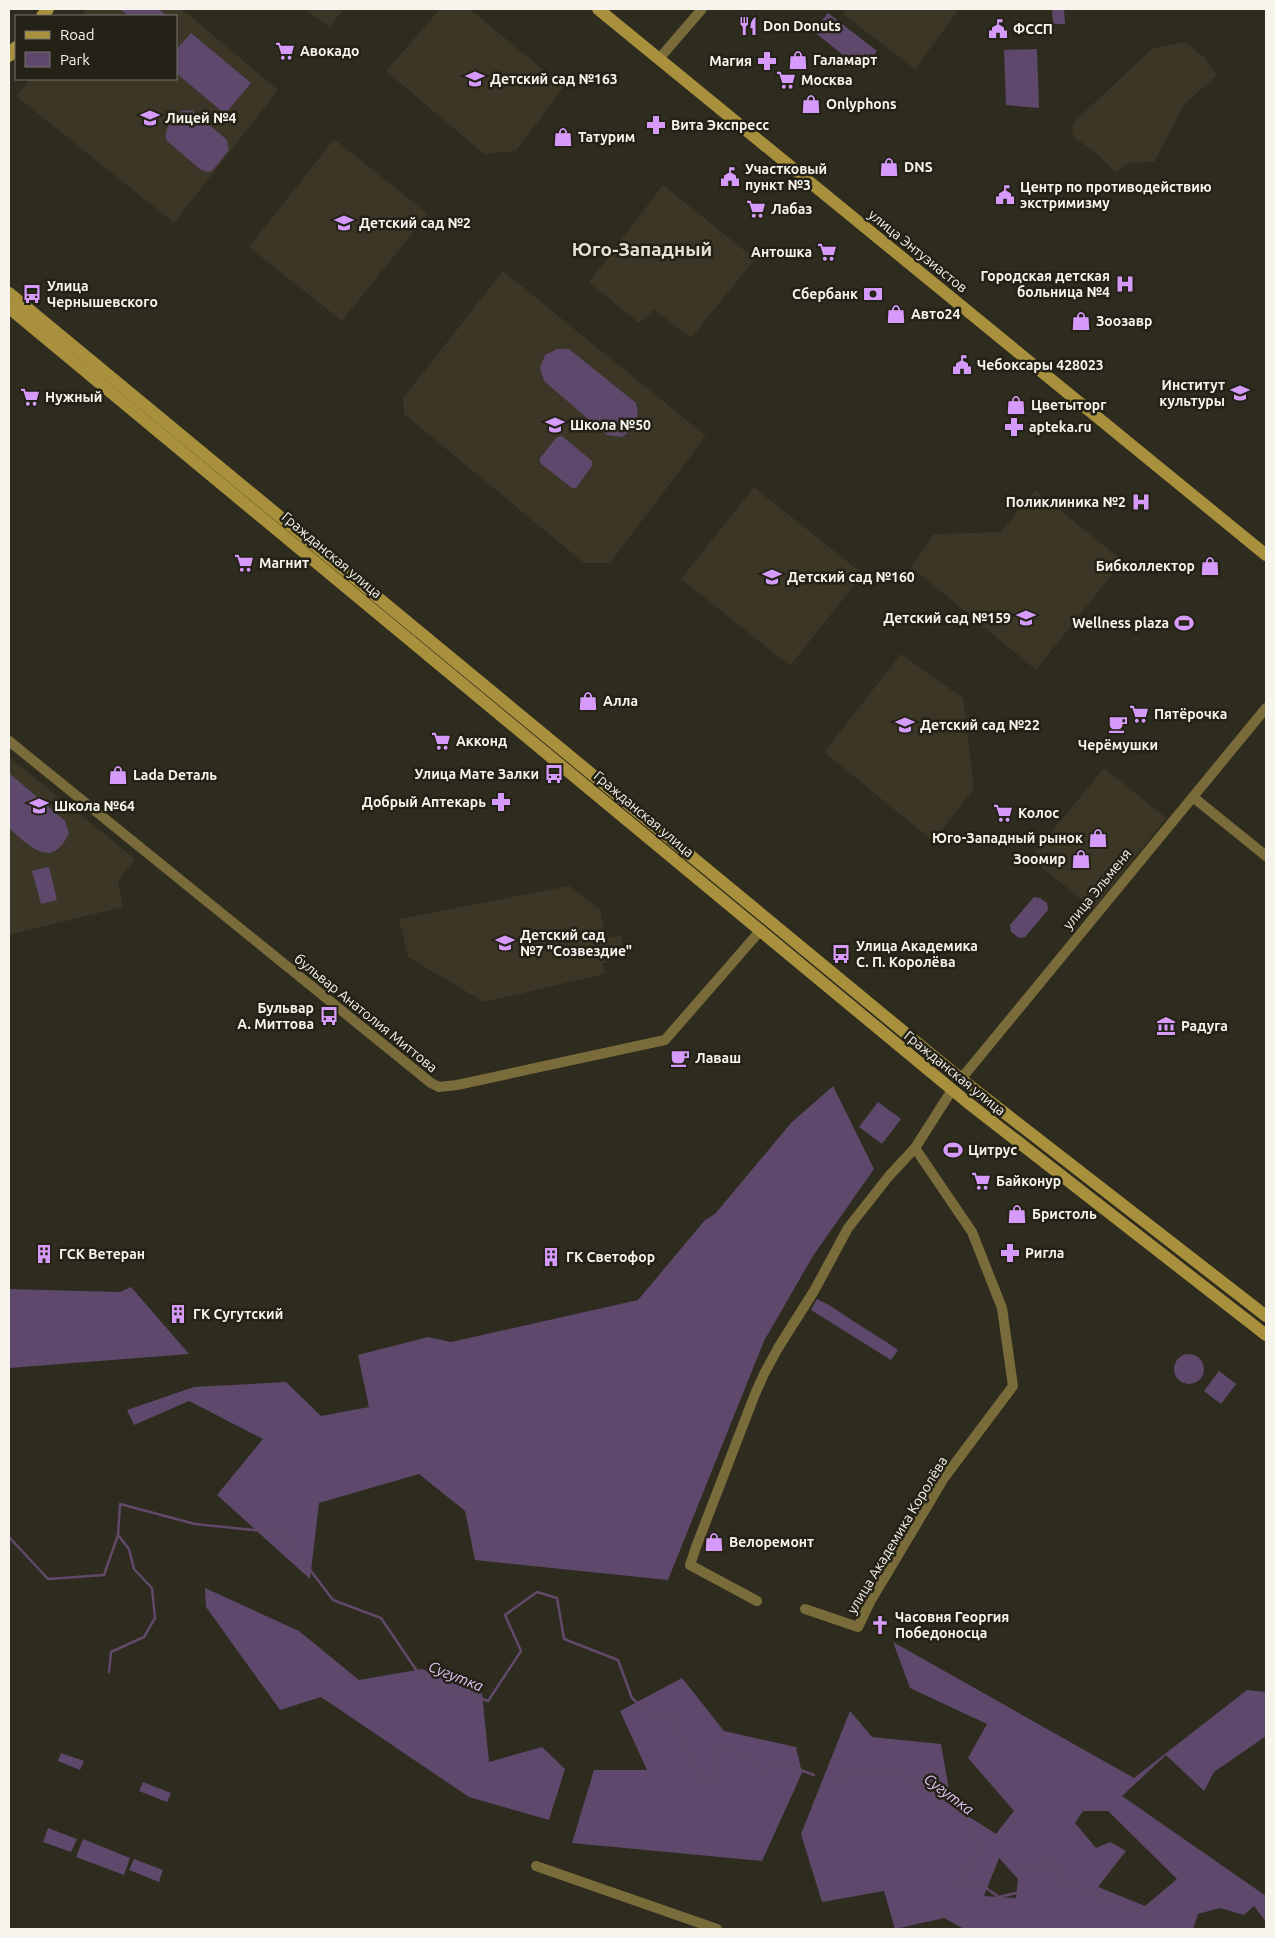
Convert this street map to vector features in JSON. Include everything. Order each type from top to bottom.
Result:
[{"type":"main road","name":"улица Энтузиастов","points":[[598,9],[661,56],[1207,501],[1266,545]]},
{"type":"main road","name":"улица Энтузиастов","points":[[610,9],[661,56]]},
{"type":"main road","name":"Гражданская улица","points":[[9,293],[90,368]]},
{"type":"main road","name":"Гражданская улица","points":[[9,308],[90,368],[503,710],[760,931],[1003,1132],[1266,1335]]},
{"type":"main road","name":"улица Энтузиастов","points":[[1207,501],[1266,555]]},
{"type":"main road","name":"Гражданская улица","points":[[503,710],[683,848],[961,1079],[1266,1316]]},
{"type":"main road","name":"улица Эльменя","points":[[952,1090],[961,1079]]},
{"type":"street","points":[[661,56],[702,9]]},
{"type":"street","name":"улица Эльменя","points":[[961,1079],[1266,708]]},
{"type":"street","name":"бульвар Анатолия Миттова","points":[[9,741],[431,1083],[439,1087],[457,1085],[665,1040],[760,931]]},
{"type":"street","points":[[1193,797],[1266,856]]},
{"type":"street","points":[[757,1601],[690,1565],[764,1374],[814,1291],[848,1228],[889,1176],[915,1148],[952,1090]]},
{"type":"street","name":"улица Академика Королёва","points":[[805,1609],[858,1627],[870,1602],[944,1478],[1013,1386],[1002,1308],[972,1232],[915,1148]]},
{"type":"street","points":[[536,1866],[717,1929]]},
{"type":"shaded area","name":"Лицей №4","points":[[86,9],[182,9],[278,90],[174,223],[16,96],[29,80],[178,80],[178,15],[81,15]]},
{"type":"shaded area","points":[[305,9],[344,9],[329,27]]},
{"type":"shaded area","name":"Детский сад №163","points":[[440,9],[470,9],[564,87],[516,151],[484,154],[386,71]]},
{"type":"shaded area","points":[[847,9],[953,9],[957,12],[915,69],[843,14]]},
{"type":"shaded area","points":[[1185,42],[1204,57],[1217,75],[1184,105],[1154,162],[1128,163],[1116,173],[1096,153],[1075,138],[1072,132],[1074,122],[1153,48]]},
{"type":"shaded area","name":"Детский сад №2","points":[[334,139],[428,214],[342,321],[249,247]]},
{"type":"shaded area","points":[[663,185],[755,259],[691,338],[654,310],[639,323],[589,282]]},
{"type":"shaded area","name":"Школа №50","points":[[503,271],[706,436],[610,563],[584,563],[404,414],[403,398]]},
{"type":"shaded area","name":"Детский сад №160","points":[[754,487],[863,574],[790,666],[681,579]]},
{"type":"shaded area","name":"Детский сад №159","points":[[1035,490],[1123,561],[1036,670],[911,567],[934,534],[1001,532]]},
{"type":"shaded area","name":"Детский сад №22","points":[[901,654],[963,698],[974,789],[933,841],[824,752]]},
{"type":"shaded area","name":"Школа №64","points":[[9,757],[135,859],[118,881],[123,907],[9,935]]},
{"type":"shaded area","name":"Юго-Западный рынок","points":[[1104,768],[1166,818],[1093,909],[1030,858]]},
{"type":"shaded area","name":"Детский сад №7 \"Созвездие\"","points":[[569,886],[600,909],[606,938],[621,935],[623,946],[607,949],[610,962],[603,963],[605,972],[600,975],[484,1002],[408,957],[399,919]]},
{"type":"green space","points":[[119,9],[158,9],[167,15],[128,15]]},
{"type":"green space","points":[[1052,9],[1064,9],[1065,24],[1053,24]]},
{"type":"green space","points":[[828,13],[877,51],[863,71],[813,31]]},
{"type":"green space","points":[[191,33],[251,83],[225,114],[178,75],[178,48]]},
{"type":"green space","points":[[1037,49],[1039,108],[1006,105],[1004,50]]},
{"type":"green space","points":[[181,111],[193,111],[227,140],[229,150],[212,171],[201,170],[167,141],[167,129]]},
{"type":"green space","points":[[557,349],[569,349],[636,403],[638,414],[636,423],[631,430],[622,437],[607,435],[544,381],[540,368],[545,355]]},
{"type":"green space","points":[[562,436],[592,461],[592,466],[576,488],[572,488],[540,463],[540,458],[557,437]]},
{"type":"green space","points":[[9,773],[65,821],[69,833],[55,851],[48,853],[40,852],[9,828]]},
{"type":"green space","points":[[49,867],[57,900],[41,904],[32,871]]},
{"type":"green space","points":[[1034,897],[1040,898],[1047,903],[1048,910],[1025,937],[1019,938],[1011,932],[1010,925]]},
{"type":"green space","points":[[833,1086],[874,1169],[813,1256],[764,1341],[668,1580],[475,1560],[465,1511],[419,1474],[319,1503],[310,1579],[217,1495],[263,1439],[189,1401],[134,1425],[127,1410],[194,1387],[286,1382],[321,1416],[369,1407],[358,1355],[428,1337],[451,1342],[638,1300],[705,1220],[715,1214],[791,1123]]},
{"type":"green space","points":[[878,1102],[901,1119],[882,1144],[859,1127]]},
{"type":"green space","points":[[131,1287],[189,1354],[9,1368],[9,1289],[120,1292]]},
{"type":"green space","points":[[817,1299],[898,1350],[891,1360],[811,1310]]},
{"type":"green space","points":[[1189,1354],[1195,1355],[1203,1363],[1203,1375],[1195,1383],[1189,1384],[1183,1383],[1175,1375],[1174,1369],[1175,1363],[1183,1355]]},
{"type":"green space","points":[[1219,1371],[1236,1384],[1221,1404],[1204,1391]]},
{"type":"green space","points":[[205,1588],[299,1631],[359,1680],[422,1669],[482,1693],[489,1762],[542,1747],[565,1769],[549,1820],[469,1797],[321,1697],[280,1710],[206,1607]]},
{"type":"green space","points":[[893,1642],[1134,1778],[1247,1690],[1266,1692],[1266,1736],[1214,1772],[1204,1791],[1166,1755],[1122,1796],[1266,1896],[1266,1922],[1254,1906],[1244,1915],[1220,1908],[1198,1914],[1193,1929],[964,1929],[944,1918],[895,1929],[884,1891],[822,1902],[801,1834],[850,1711],[872,1737],[941,1744],[952,1806],[996,1834],[1014,1811],[968,1758],[987,1724],[910,1688]],"holes":[[[1083,1811],[1108,1811],[1177,1879],[1145,1906],[1098,1887],[1126,1851],[1110,1842],[1096,1848],[1075,1823]],[[999,1858],[1018,1879],[1016,1898],[984,1896]]]},
{"type":"green space","points":[[682,1678],[724,1731],[796,1747],[802,1773],[762,1861],[572,1843],[594,1770],[647,1770],[620,1711]]},
{"type":"green space","points":[[61,1753],[84,1761],[80,1770],[58,1761]]},
{"type":"green space","points":[[143,1782],[171,1793],[167,1802],[139,1791]]},
{"type":"green space","points":[[48,1828],[77,1839],[71,1852],[43,1842]]},
{"type":"green space","points":[[83,1839],[130,1858],[124,1875],[76,1857]]},
{"type":"green space","points":[[134,1859],[163,1870],[159,1882],[129,1870]]},
{"type":"waterway","name":"Сугутка","points":[[9,1537],[48,1579],[104,1575],[118,1535],[120,1504],[195,1524],[282,1533],[333,1600],[381,1618],[421,1677],[488,1701],[521,1651],[505,1615],[537,1592],[557,1598],[564,1639],[618,1660],[632,1698],[648,1713],[679,1719],[679,1733],[701,1781],[715,1782],[714,1748],[727,1745],[765,1770],[779,1762],[814,1775]]},
{"type":"waterway","points":[[109,1672],[111,1652],[144,1637],[155,1618],[152,1588],[134,1569],[129,1549],[118,1535]]},
{"type":"waterway","name":"Сугутка","points":[[833,1777],[898,1771],[970,1821],[980,1850],[957,1885],[986,1888],[999,1897],[1020,1892],[1018,1869],[1054,1862],[1060,1881],[1152,1916],[1152,1929]]},
{"type":"place","name":"Don Donuts","points":[[748,26]]},
{"type":"place","name":"ФССП","points":[[998,29]]},
{"type":"place","name":"Авокадо","points":[[285,51]]},
{"type":"place","name":"Галамарт","points":[[798,60]]},
{"type":"place","name":"Магия","points":[[767,61]]},
{"type":"place","name":"Детский сад №163","points":[[475,79]]},
{"type":"place","name":"Москва","points":[[786,80]]},
{"type":"place","name":"Onlyphons","points":[[811,104]]},
{"type":"place","name":"Лицей №4","points":[[150,118]]},
{"type":"place","name":"Вита Экспресс","points":[[656,125]]},
{"type":"place","name":"Татурим","points":[[563,137]]},
{"type":"place","name":"DNS","points":[[889,167]]},
{"type":"place","name":"Участковый пункт №3","points":[[730,177]]},
{"type":"place","name":"Центр по противодействию экстримизму","points":[[1005,195]]},
{"type":"place","name":"Лабаз","points":[[756,209]]},
{"type":"place","name":"Детский сад №2","points":[[344,223]]},
{"type":"place","name":"Антошка","points":[[827,252]]},
{"type":"place","name":"Городская детская больница №4","points":[[1125,284]]},
{"type":"place","name":"Улица Чернышевского","points":[[32,294]]},
{"type":"place","name":"Сбербанк","points":[[873,294]]},
{"type":"place","name":"Авто24","points":[[896,314]]},
{"type":"place","name":"Зоозавр","points":[[1081,321]]},
{"type":"place","name":"Чебоксары 428023","points":[[962,365]]},
{"type":"place","name":"Институт культуры","points":[[1240,393]]},
{"type":"place","name":"Нужный","points":[[30,397]]},
{"type":"place","name":"Цветыторг","points":[[1016,405]]},
{"type":"place","name":"Школа №50","points":[[555,425]]},
{"type":"place","name":"apteka.ru","points":[[1014,427]]},
{"type":"place","name":"Поликлиника №2","points":[[1141,502]]},
{"type":"place","name":"Магнит","points":[[244,563]]},
{"type":"place","name":"Бибколлектор","points":[[1210,566]]},
{"type":"place","name":"Детский сад №160","points":[[772,577]]},
{"type":"place","name":"Детский сад №159","points":[[1026,618]]},
{"type":"place","name":"Wellness plaza","points":[[1184,623]]},
{"type":"place","name":"Алла","points":[[588,701]]},
{"type":"place","name":"Пятёрочка","points":[[1139,714]]},
{"type":"place","name":"Черёмушки","points":[[1118,724]]},
{"type":"place","name":"Детский сад №22","points":[[905,725]]},
{"type":"place","name":"Акконд","points":[[441,741]]},
{"type":"place","name":"Улица Мате Залки","points":[[554,774]]},
{"type":"place","name":"Lada Dеталь","points":[[118,775]]},
{"type":"place","name":"Добрый Аптекарь","points":[[501,802]]},
{"type":"place","name":"Школа №64","points":[[39,806]]},
{"type":"place","name":"Колос","points":[[1003,813]]},
{"type":"place","name":"Юго-Западный рынок","points":[[1098,838]]},
{"type":"place","name":"Зоомир","points":[[1081,859]]},
{"type":"place","name":"Детский сад №7 \"Созвездие\"","points":[[505,943]]},
{"type":"place","name":"Улица Академика С. П. Королёва","points":[[841,954]]},
{"type":"place","name":"Бульвар А. Миттова","points":[[329,1016]]},
{"type":"place","name":"Радуга","points":[[1166,1026]]},
{"type":"place","name":"Лаваш","points":[[680,1058]]},
{"type":"place","name":"Цитрус","points":[[953,1150]]},
{"type":"place","name":"Байконур","points":[[981,1181]]},
{"type":"place","name":"Бристоль","points":[[1017,1214]]},
{"type":"place","name":"Ригла","points":[[1010,1253]]},
{"type":"place","name":"ГСК Ветеран","points":[[44,1254]]},
{"type":"place","name":"ГК Светофор","points":[[551,1257]]},
{"type":"place","name":"ГК Сугутский","points":[[178,1314]]},
{"type":"place","name":"Велоремонт","points":[[714,1542]]},
{"type":"place","name":"Часовня Георгия Победоносца","points":[[880,1625]]},
{"type":"district","name":"Юго-Западный","points":[[642,249]]}]
